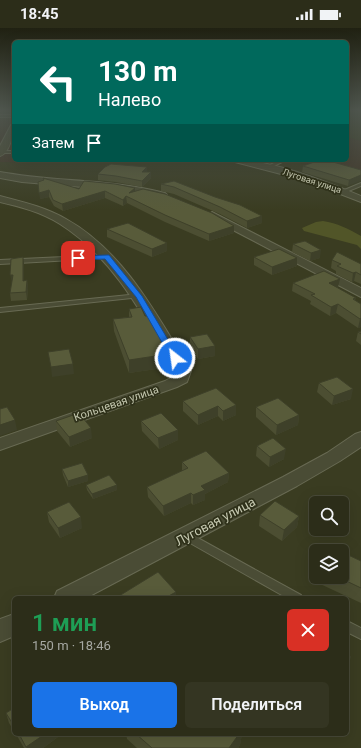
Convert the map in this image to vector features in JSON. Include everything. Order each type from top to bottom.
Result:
[{"type":"street","points":[[0,153],[6,143]]},
{"type":"street","name":"Луговая улица","points":[[247,162],[307,178],[361,199]]},
{"type":"street","points":[[0,175],[22,179],[131,188],[169,198]]},
{"type":"street","name":"Кольцевая улица","points":[[0,199],[34,207],[56,216],[79,232],[107,257],[139,296],[182,370],[181,378],[171,384],[0,444]]},
{"type":"street","points":[[202,210],[361,293]]},
{"type":"street","name":"Луговая улица","points":[[69,596],[187,536],[336,456],[361,438]]},
{"type":"street","points":[[0,631],[12,625]]},
{"type":"lane","points":[[0,153],[12,152]]},
{"type":"lane","points":[[268,167],[279,162]]},
{"type":"lane","points":[[344,192],[361,184]]},
{"type":"lane","points":[[0,262],[107,257]]},
{"type":"lane","points":[[0,310],[139,296]]},
{"type":"lane","points":[[187,536],[293,596]]},
{"type":"lane","points":[[349,627],[361,634]]},
{"type":"shaded area","points":[[0,143],[12,143],[12,162],[61,162],[41,163],[0,162]]},
{"type":"shaded area","points":[[349,143],[361,143],[361,177],[319,166],[296,162],[349,162]]},
{"type":"shaded area","points":[[323,221],[333,223],[361,236],[361,249],[357,245],[304,231],[302,228],[316,222]]},
{"type":"building","points":[[314,162],[333,162],[361,170],[361,175],[349,180],[303,166]]},
{"type":"building","points":[[111,164],[147,167],[142,172],[151,172],[142,181],[98,174],[105,167]]},
{"type":"building","points":[[43,178],[79,189],[84,181],[115,184],[135,188],[129,193],[143,189],[165,194],[212,213],[234,226],[209,234],[126,196],[123,200],[105,191],[62,204],[53,200],[49,190],[39,193],[38,182],[44,180]]},
{"type":"building","points":[[174,181],[240,205],[262,216],[247,221],[220,207],[174,187],[161,184]]},
{"type":"building","points":[[128,223],[167,243],[152,249],[107,229]]},
{"type":"building","points":[[305,241],[321,250],[311,253],[293,244]]},
{"type":"building","points":[[279,249],[297,258],[272,267],[254,257]]},
{"type":"building","points":[[337,252],[361,264],[361,275],[337,266],[341,264],[332,260]]},
{"type":"building","points":[[23,257],[23,281],[27,280],[26,292],[10,293],[13,275],[10,275],[11,259]]},
{"type":"building","points":[[324,271],[340,279],[329,283],[356,298],[353,299],[361,304],[360,319],[338,304],[331,307],[311,295],[315,294],[293,283]]},
{"type":"building","points":[[141,307],[145,316],[148,316],[150,319],[169,354],[129,360],[113,319],[132,317],[129,309]]},
{"type":"building","points":[[207,334],[215,346],[198,349],[190,337]]},
{"type":"building","points":[[69,349],[73,364],[51,367],[48,352]]},
{"type":"building","points":[[337,377],[353,389],[334,396],[319,383]]},
{"type":"building","points":[[216,388],[236,405],[223,411],[218,406],[198,415],[183,401]]},
{"type":"building","points":[[278,398],[299,415],[277,425],[256,407]]},
{"type":"building","points":[[7,407],[15,420],[0,425],[0,409]]},
{"type":"building","points":[[79,413],[91,428],[69,437],[56,421]]},
{"type":"building","points":[[161,413],[178,430],[158,438],[141,421]]},
{"type":"building","points":[[273,438],[286,449],[270,457],[257,446]]},
{"type":"building","points":[[206,451],[229,473],[201,486],[205,490],[193,495],[191,493],[163,506],[147,487],[188,468],[182,462]]},
{"type":"building","points":[[82,463],[88,475],[68,481],[62,469]]},
{"type":"building","points":[[109,475],[117,485],[92,494],[86,485]]},
{"type":"building","points":[[275,501],[299,516],[284,530],[260,515]]},
{"type":"building","points":[[69,502],[81,517],[58,528],[47,512]]},
{"type":"building","points":[[349,555],[361,561],[361,588],[349,582]]},
{"type":"building","points":[[158,572],[176,592],[169,596],[119,596]]},
{"type":"building","points":[[12,709],[12,723],[6,713]]},
{"type":"building","points":[[20,736],[42,736],[26,747]]},
{"type":"building","points":[[138,736],[238,736],[229,748],[152,748]]},
{"type":"route","points":[[78,258],[107,257],[139,296],[175,358]]}]
